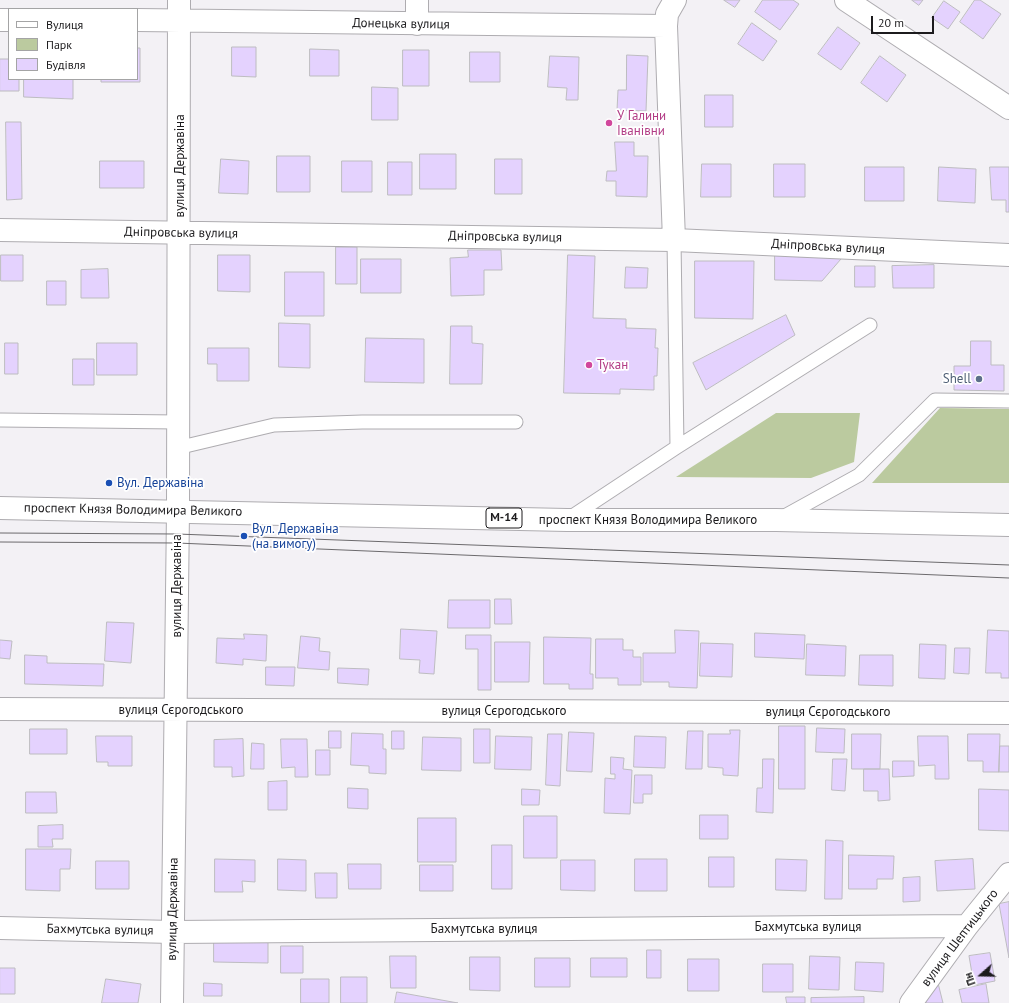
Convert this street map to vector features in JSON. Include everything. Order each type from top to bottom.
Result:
[{"type":"street","points":[[417,0],[417,24]]},
{"type":"street","points":[[674,240],[666,26],[667,14],[675,0]]},
{"type":"street","points":[[846,0],[1009,108]]},
{"type":"street","name":"Донецька вулиця","points":[[138,20],[179,10],[417,24],[666,26]]},
{"type":"street","name":"вулиця Державіна","points":[[172,1003],[180,233],[179,10]]},
{"type":"street","name":"Дніпровська вулиця","points":[[0,230],[674,240],[1009,255]]},
{"type":"street","name":"проспект Князя Володимира Великого","points":[[0,508],[567,520],[776,520],[1009,525]]},
{"type":"street","name":"вулиця Сєрогодського","points":[[0,709],[1009,713]]},
{"type":"street","name":"вулиця Шептицького","points":[[911,1003],[967,926],[1009,874]]},
{"type":"street","name":"Бахмутська вулиця","points":[[0,928],[173,932],[967,926]]},
{"type":"lane","points":[[674,240],[678,447]]},
{"type":"lane","points":[[567,520],[678,447],[870,325]]},
{"type":"lane","points":[[776,520],[859,475],[935,400],[1009,401]]},
{"type":"lane","points":[[0,420],[178,422]]},
{"type":"lane","points":[[177,448],[274,425],[362,422],[516,422]]},
{"type":"green space","points":[[940,408],[1009,409],[1009,483],[872,483]]},
{"type":"green space","points":[[776,413],[860,413],[854,462],[811,478],[676,477]]},
{"type":"building","points":[[724,0],[740,0],[735,7]]},
{"type":"building","points":[[763,0],[793,0],[799,4],[780,30],[755,12]]},
{"type":"building","points":[[912,0],[923,0],[919,5]]},
{"type":"building","points":[[975,0],[980,0],[1001,14],[983,39],[960,22]]},
{"type":"building","points":[[944,1],[960,12],[948,29],[932,18]]},
{"type":"building","points":[[752,23],[777,41],[763,61],[738,44]]},
{"type":"building","points":[[838,27],[860,43],[841,70],[818,54]]},
{"type":"building","points":[[232,47],[256,47],[256,77],[232,76]]},
{"type":"building","points":[[138,48],[140,48],[140,82],[101,82],[101,80],[138,80]]},
{"type":"building","points":[[310,49],[339,50],[339,76],[310,76]]},
{"type":"building","points":[[403,50],[429,50],[429,86],[403,86]]},
{"type":"building","points":[[470,52],[500,52],[500,82],[470,82]]},
{"type":"building","points":[[627,55],[648,56],[646,111],[617,110],[618,90],[626,90]]},
{"type":"building","points":[[550,56],[579,57],[578,100],[566,100],[567,88],[548,87]]},
{"type":"building","points":[[880,56],[906,75],[887,102],[861,83]]},
{"type":"building","points":[[0,59],[8,59],[8,80],[19,80],[19,91],[0,91]]},
{"type":"building","points":[[24,80],[73,80],[73,99],[24,97]]},
{"type":"building","points":[[372,87],[398,88],[398,120],[372,120]]},
{"type":"building","points":[[705,95],[733,95],[733,127],[705,127]]},
{"type":"building","points":[[6,122],[21,122],[22,199],[7,200]]},
{"type":"building","points":[[615,142],[634,142],[634,156],[648,156],[647,197],[616,196],[616,181],[606,181],[607,171],[616,171]]},
{"type":"building","points":[[420,154],[456,154],[456,189],[420,189]]},
{"type":"building","points":[[277,156],[310,156],[310,192],[277,192]]},
{"type":"building","points":[[221,159],[249,161],[248,194],[219,193]]},
{"type":"building","points":[[495,159],[522,159],[522,194],[495,194]]},
{"type":"building","points":[[100,161],[144,161],[144,188],[100,188]]},
{"type":"building","points":[[342,161],[372,161],[372,192],[342,192]]},
{"type":"building","points":[[388,162],[412,162],[412,195],[388,195]]},
{"type":"building","points":[[702,164],[731,164],[731,197],[701,197]]},
{"type":"building","points":[[774,164],[805,164],[805,197],[774,197]]},
{"type":"building","points":[[865,167],[904,167],[904,201],[865,201]]},
{"type":"building","points":[[939,167],[976,169],[975,203],[938,201]]},
{"type":"building","points":[[990,167],[1009,167],[1009,212],[1006,212],[1006,200],[992,200]]},
{"type":"building","points":[[336,247],[357,247],[357,284],[336,284]]},
{"type":"building","points":[[468,250],[501,250],[502,270],[484,270],[484,295],[451,296],[450,258],[468,257]]},
{"type":"building","points":[[775,252],[847,252],[822,281],[775,280]]},
{"type":"building","points":[[1,255],[23,255],[23,281],[1,281]]},
{"type":"building","points":[[218,255],[250,255],[250,292],[218,291]]},
{"type":"building","points":[[568,255],[595,256],[593,318],[626,319],[626,328],[656,329],[655,348],[658,348],[657,376],[654,376],[654,390],[620,389],[620,394],[564,393]]},
{"type":"building","points":[[361,259],[401,259],[401,293],[361,293]]},
{"type":"building","points":[[695,261],[754,261],[753,319],[695,318]]},
{"type":"building","points":[[934,265],[934,288],[893,288],[892,266]]},
{"type":"building","points":[[855,266],[875,266],[875,287],[855,287]]},
{"type":"building","points":[[626,267],[648,268],[647,288],[625,288]]},
{"type":"building","points":[[108,269],[109,298],[81,298],[81,270]]},
{"type":"building","points":[[285,272],[324,272],[324,316],[285,316]]},
{"type":"building","points":[[47,281],[66,281],[66,305],[47,305]]},
{"type":"building","points":[[786,315],[795,335],[706,390],[693,363]]},
{"type":"building","points":[[279,323],[310,324],[310,368],[279,367]]},
{"type":"building","points":[[451,326],[472,326],[472,343],[483,344],[482,384],[450,384]]},
{"type":"building","points":[[366,338],[424,339],[424,383],[365,382]]},
{"type":"building","points":[[971,341],[991,341],[991,365],[1004,365],[1004,391],[954,390],[954,366],[970,366]]},
{"type":"building","points":[[5,343],[18,343],[18,374],[5,374]]},
{"type":"building","points":[[97,343],[137,343],[137,375],[97,375]]},
{"type":"building","points":[[208,348],[249,348],[249,381],[217,381],[217,364],[208,364]]},
{"type":"building","points":[[73,359],[94,359],[94,385],[73,385]]},
{"type":"building","points":[[495,599],[511,599],[512,624],[495,624]]},
{"type":"building","points":[[449,600],[490,600],[490,628],[448,628]]},
{"type":"building","points":[[107,622],[134,623],[131,663],[105,661]]},
{"type":"building","points":[[401,629],[437,631],[434,674],[419,673],[420,660],[400,659]]},
{"type":"building","points":[[675,630],[699,631],[697,688],[669,687],[669,682],[643,682],[643,653],[675,653]]},
{"type":"building","points":[[988,630],[1009,631],[1009,678],[1001,678],[1001,673],[986,673]]},
{"type":"building","points":[[755,633],[805,635],[804,659],[755,657]]},
{"type":"building","points":[[244,634],[267,635],[266,661],[243,659],[243,665],[216,663],[217,638],[244,639]]},
{"type":"building","points":[[466,635],[491,635],[491,690],[478,690],[478,649],[466,649]]},
{"type":"building","points":[[301,636],[320,638],[319,651],[330,652],[329,670],[298,668]]},
{"type":"building","points":[[544,637],[591,638],[590,674],[593,674],[593,689],[569,689],[569,684],[544,684]]},
{"type":"building","points":[[596,639],[623,639],[623,650],[633,650],[633,657],[641,657],[641,685],[618,685],[618,678],[596,678]]},
{"type":"building","points":[[0,640],[12,641],[10,659],[0,658]]},
{"type":"building","points":[[495,642],[530,642],[529,682],[495,682]]},
{"type":"building","points":[[701,643],[733,644],[732,677],[700,676]]},
{"type":"building","points":[[807,644],[846,646],[845,676],[806,675]]},
{"type":"building","points":[[920,644],[946,645],[945,679],[919,678]]},
{"type":"building","points":[[955,648],[970,648],[969,674],[954,673]]},
{"type":"building","points":[[25,655],[47,656],[47,663],[104,664],[103,686],[25,684]]},
{"type":"building","points":[[860,655],[893,655],[893,686],[859,685]]},
{"type":"building","points":[[266,667],[295,667],[294,686],[266,685]]},
{"type":"building","points":[[338,668],[369,669],[368,685],[338,683]]},
{"type":"building","points":[[779,726],[805,726],[805,789],[779,789]]},
{"type":"building","points":[[817,728],[845,729],[844,753],[816,752]]},
{"type":"building","points":[[30,729],[67,729],[67,754],[30,754]]},
{"type":"building","points":[[474,729],[490,729],[490,763],[474,763]]},
{"type":"building","points":[[730,730],[740,730],[738,776],[723,775],[723,768],[708,767],[708,734],[730,734]]},
{"type":"building","points":[[329,731],[341,731],[341,748],[329,748]]},
{"type":"building","points":[[392,731],[404,731],[404,749],[392,749]]},
{"type":"building","points":[[688,731],[703,731],[702,769],[686,769]]},
{"type":"building","points":[[569,732],[594,733],[592,772],[567,771]]},
{"type":"building","points":[[352,733],[383,734],[383,749],[386,749],[386,774],[369,773],[369,766],[351,765]]},
{"type":"building","points":[[548,734],[562,734],[560,786],[546,785]]},
{"type":"building","points":[[852,734],[881,734],[880,769],[852,769]]},
{"type":"building","points":[[968,734],[1000,734],[999,772],[983,772],[983,761],[968,761]]},
{"type":"building","points":[[96,736],[132,736],[132,766],[108,766],[108,762],[97,762]]},
{"type":"building","points":[[496,736],[532,737],[531,770],[495,769]]},
{"type":"building","points":[[635,736],[666,737],[665,768],[634,767]]},
{"type":"building","points":[[918,736],[948,736],[949,779],[935,779],[935,765],[919,766]]},
{"type":"building","points":[[423,737],[461,738],[461,771],[422,770]]},
{"type":"building","points":[[243,739],[244,776],[232,777],[232,767],[214,767],[214,740]]},
{"type":"building","points":[[281,739],[307,739],[308,777],[295,777],[295,767],[282,768]]},
{"type":"building","points":[[252,743],[264,744],[264,769],[251,769]]},
{"type":"building","points":[[1000,746],[1009,746],[1009,772],[999,772]]},
{"type":"building","points":[[316,750],[330,750],[330,775],[316,775]]},
{"type":"building","points":[[611,757],[624,758],[623,769],[632,770],[630,814],[604,813],[605,778],[615,779],[615,774],[611,774]]},
{"type":"building","points":[[763,759],[774,759],[773,813],[756,812],[757,788],[762,788]]},
{"type":"building","points":[[833,759],[847,759],[845,791],[832,790]]},
{"type":"building","points":[[893,761],[914,761],[914,776],[893,777]]},
{"type":"building","points":[[864,769],[889,769],[890,800],[878,801],[878,791],[864,791]]},
{"type":"building","points":[[635,775],[652,775],[652,794],[643,794],[643,803],[634,803]]},
{"type":"building","points":[[287,781],[287,810],[268,810],[268,782]]},
{"type":"building","points":[[348,788],[368,789],[368,809],[348,808]]},
{"type":"building","points":[[522,789],[540,790],[539,805],[522,805]]},
{"type":"building","points":[[979,789],[1009,790],[1009,831],[979,830]]},
{"type":"building","points":[[26,792],[56,792],[57,813],[26,813]]},
{"type":"building","points":[[700,815],[728,815],[728,839],[700,839]]},
{"type":"building","points":[[524,816],[557,816],[557,858],[524,858]]},
{"type":"building","points":[[418,818],[456,818],[456,862],[418,862]]},
{"type":"building","points":[[63,825],[63,839],[52,839],[53,847],[38,847],[38,826]]},
{"type":"building","points":[[826,840],[843,841],[842,899],[825,899]]},
{"type":"building","points":[[492,845],[512,845],[512,889],[492,889]]},
{"type":"building","points":[[26,849],[71,849],[70,869],[60,869],[60,891],[26,890]]},
{"type":"building","points":[[849,855],[894,856],[893,879],[877,879],[877,889],[849,889]]},
{"type":"building","points":[[709,857],[734,857],[734,887],[709,887]]},
{"type":"building","points":[[215,859],[255,860],[255,882],[242,881],[243,892],[215,892]]},
{"type":"building","points":[[278,859],[306,860],[306,891],[278,890]]},
{"type":"building","points":[[635,859],[667,859],[667,891],[635,891]]},
{"type":"building","points":[[776,859],[807,860],[806,891],[776,890]]},
{"type":"building","points":[[973,859],[975,889],[937,891],[935,861]]},
{"type":"building","points":[[561,860],[595,860],[595,891],[561,890]]},
{"type":"building","points":[[96,861],[129,861],[129,889],[96,889]]},
{"type":"building","points":[[348,864],[381,864],[381,889],[349,889]]},
{"type":"building","points":[[420,865],[453,865],[453,891],[420,891]]},
{"type":"building","points":[[315,873],[337,873],[337,898],[316,898]]},
{"type":"building","points":[[920,877],[920,901],[903,902],[903,878]]},
{"type":"building","points":[[1009,902],[1009,958],[999,904]]},
{"type":"building","points":[[214,938],[268,939],[268,963],[214,962]]},
{"type":"building","points":[[281,946],[303,946],[303,973],[281,973]]},
{"type":"building","points":[[647,950],[661,950],[661,978],[647,978]]},
{"type":"building","points":[[990,953],[995,981],[974,985],[969,956]]},
{"type":"building","points":[[390,956],[416,956],[416,988],[391,988]]},
{"type":"building","points":[[810,956],[840,957],[839,990],[809,989]]},
{"type":"building","points":[[470,957],[500,957],[500,991],[470,990]]},
{"type":"building","points":[[535,958],[570,958],[570,987],[535,987]]},
{"type":"building","points":[[591,958],[627,958],[627,977],[591,977]]},
{"type":"building","points":[[688,959],[719,959],[719,991],[688,991]]},
{"type":"building","points":[[856,962],[884,963],[883,992],[855,990]]},
{"type":"building","points":[[763,964],[793,964],[793,992],[763,992]]},
{"type":"building","points":[[0,968],[15,968],[15,994],[0,994]]},
{"type":"building","points":[[341,977],[367,977],[367,1003],[341,1003]]},
{"type":"building","points":[[106,979],[141,984],[138,1003],[102,1003]]},
{"type":"building","points":[[301,979],[329,979],[329,1003],[301,1003]]},
{"type":"building","points":[[204,983],[222,984],[222,996],[204,996]]},
{"type":"building","points":[[938,983],[943,1003],[926,1003],[924,998]]},
{"type":"building","points":[[986,984],[989,1003],[962,1003],[959,990]]},
{"type":"building","points":[[397,992],[458,1003],[395,1003]]},
{"type":"building","points":[[786,997],[805,997],[805,1003],[787,1003]]},
{"type":"building","points":[[864,997],[864,1003],[811,1003],[811,998]]},
{"type":"tram line","points":[[0,533],[177,534],[1009,565]]},
{"type":"tram line","points":[[0,542],[177,543],[1009,578]]},
{"type":"place","name":"У Галини Іванівни","points":[[609,123]]},
{"type":"place","name":"Тукан","points":[[589,365]]},
{"type":"place","name":"Shell","points":[[979,379]]},
{"type":"place","name":"Вул. Державіна","points":[[109,483]]},
{"type":"place","name":"Вул. Державіна (на вимогу)","points":[[244,536]]}]
